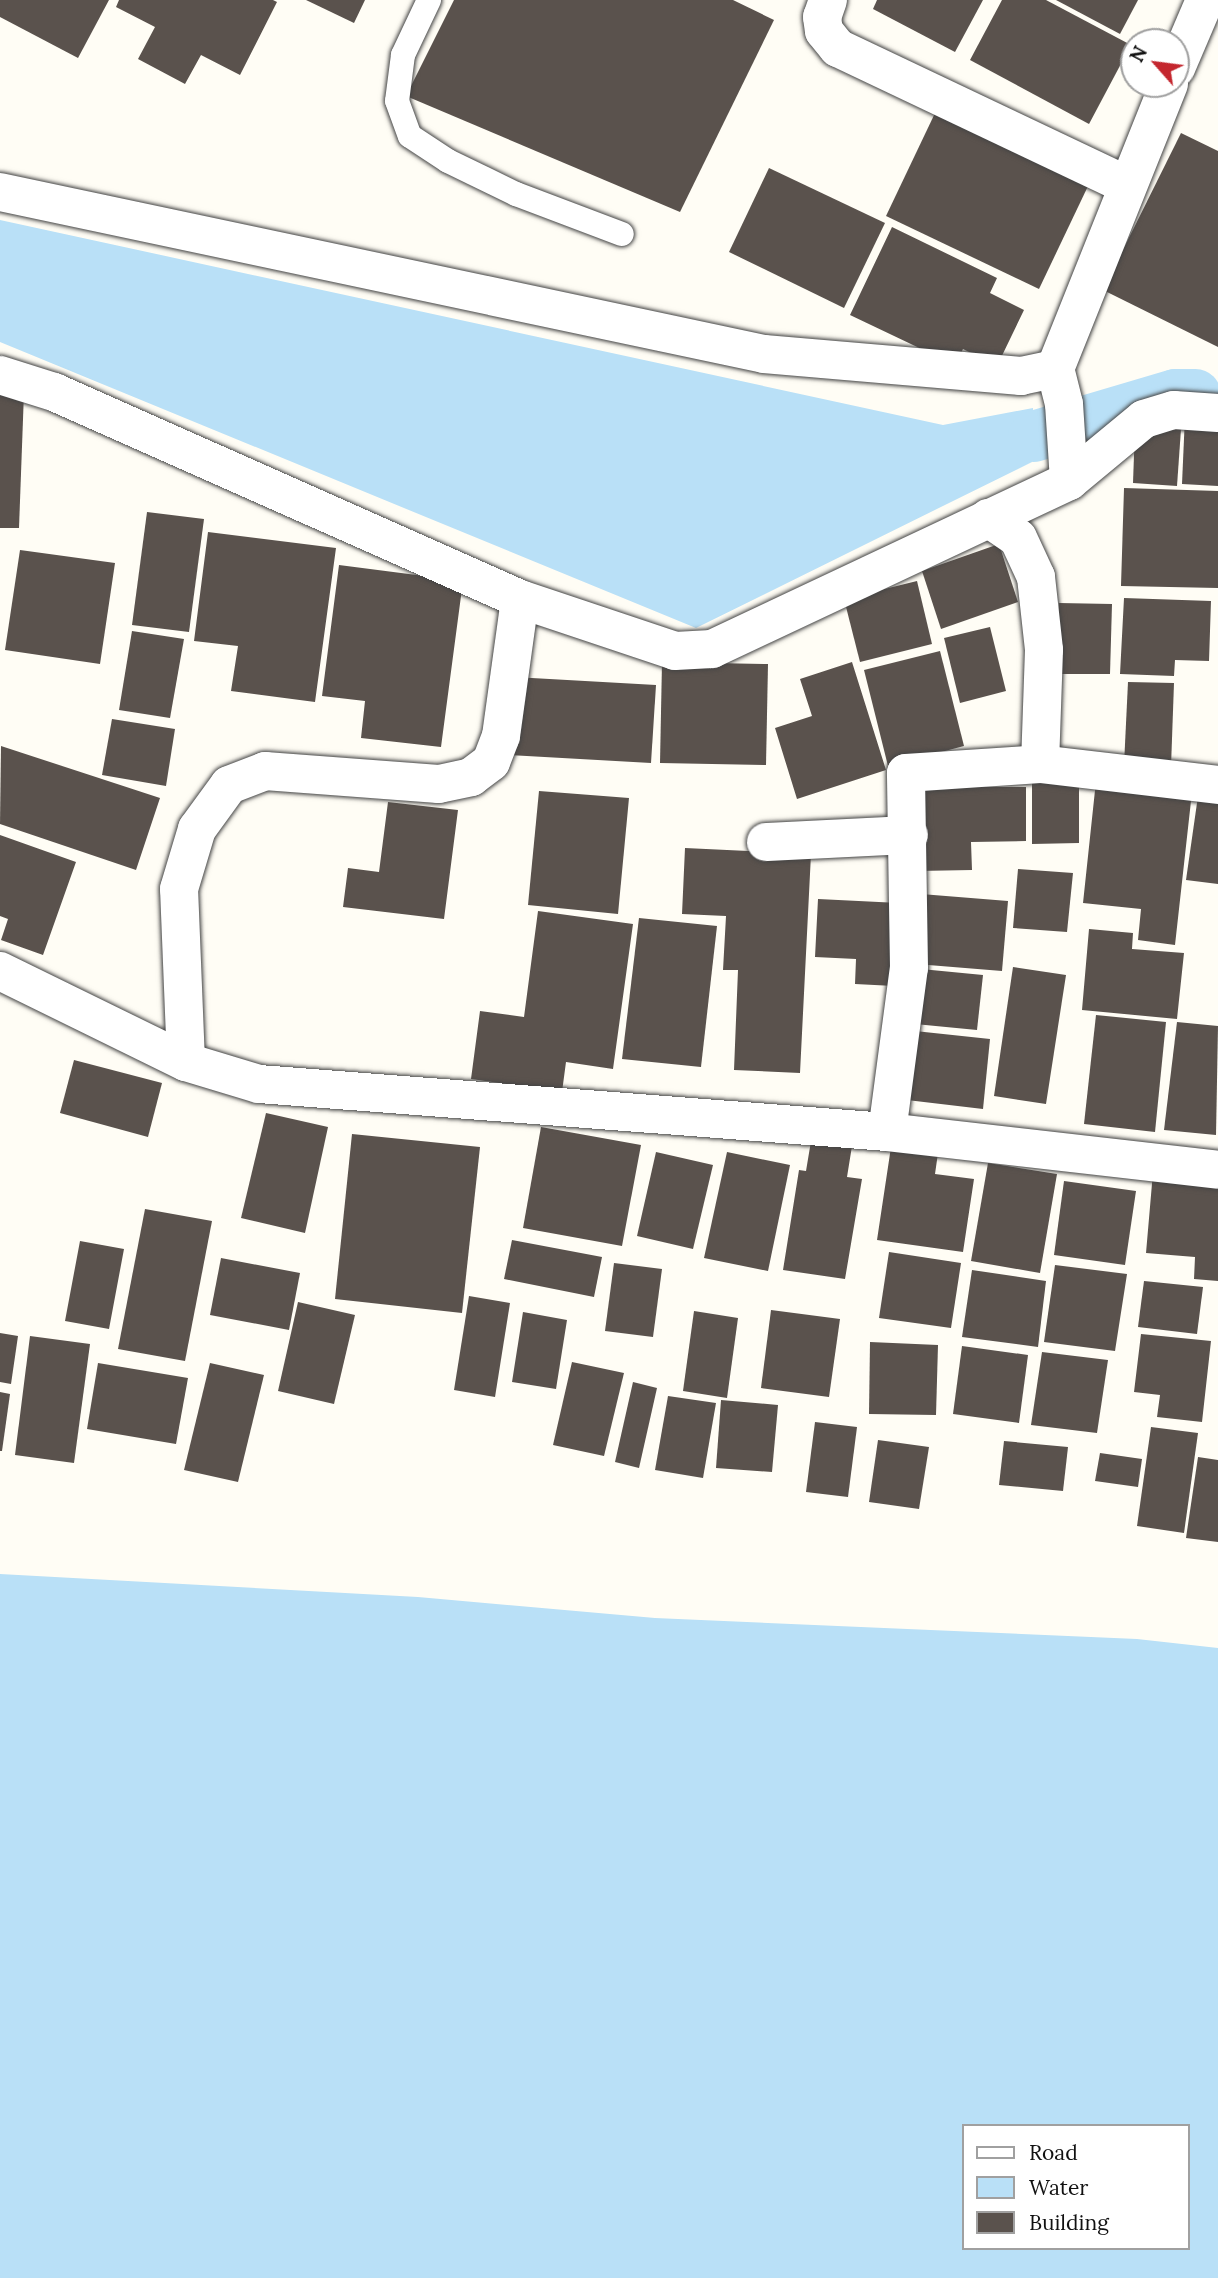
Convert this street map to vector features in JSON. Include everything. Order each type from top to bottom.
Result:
[{"type":"street","points":[[828,0],[822,17],[824,31],[838,48],[1127,185]]},
{"type":"street","points":[[1190,35],[1205,0]]},
{"type":"street","points":[[1211,0],[1218,3]]},
{"type":"street","points":[[1069,474],[1060,387],[1127,185],[1163,98]]},
{"type":"street","points":[[0,192],[764,354],[1021,376],[1060,387]]},
{"type":"street","points":[[0,375],[54,392],[520,599],[660,647],[712,649],[988,518],[1069,474],[1144,419],[1174,410],[1218,413]]},
{"type":"street","points":[[988,518],[1018,538],[1036,578],[1044,650],[1040,764]]},
{"type":"street","points":[[186,1062],[179,890],[197,829],[229,785],[265,771],[439,784],[471,777],[491,762],[501,736],[520,599]]},
{"type":"street","points":[[887,1132],[909,968],[906,774],[1040,764],[1218,785]]},
{"type":"street","points":[[766,842],[909,835]]},
{"type":"street","points":[[0,971],[186,1062],[259,1084],[887,1132],[1218,1170]]},
{"type":"lane","points":[[429,0],[403,55],[397,101],[410,136],[504,188],[622,234]]},
{"type":"water","points":[[0,220],[943,425],[1033,408],[1032,462],[696,628],[0,342]]},
{"type":"water","points":[[0,1574],[418,1597],[655,1618],[1137,1639],[1218,1648],[1218,2278],[0,2278]]},
{"type":"building","points":[[0,0],[109,0],[78,58],[0,17]]},
{"type":"building","points":[[119,0],[277,2],[240,75],[201,55],[185,84],[138,59],[155,27],[116,7]]},
{"type":"building","points":[[306,0],[365,0],[354,23]]},
{"type":"building","points":[[454,0],[733,0],[774,20],[680,212],[406,96]]},
{"type":"building","points":[[877,0],[983,0],[955,52],[873,9]]},
{"type":"building","points":[[1002,0],[1046,0],[1120,39],[1120,66],[1089,124],[970,60]]},
{"type":"building","points":[[1056,0],[1138,0],[1123,28],[1120,28],[1120,34]]},
{"type":"building","points":[[936,111],[1089,184],[1039,289],[886,216]]},
{"type":"building","points":[[1181,133],[1218,151],[1218,347],[1103,290]]},
{"type":"building","points":[[769,168],[885,223],[844,308],[729,252]]},
{"type":"building","points":[[892,227],[997,278],[990,293],[1024,310],[997,366],[963,349],[955,365],[850,315]]},
{"type":"building","points":[[0,391],[24,392],[19,528],[0,528]]},
{"type":"building","points":[[1185,416],[1218,417],[1218,486],[1182,484]]},
{"type":"building","points":[[1135,427],[1181,429],[1177,486],[1133,483]]},
{"type":"building","points":[[1124,488],[1218,491],[1218,588],[1121,586]]},
{"type":"building","points":[[147,512],[204,519],[189,632],[132,625]]},
{"type":"building","points":[[208,532],[336,548],[315,702],[231,691],[238,646],[194,641]]},
{"type":"building","points":[[999,544],[1018,602],[941,629],[922,571]]},
{"type":"building","points":[[20,550],[115,563],[100,664],[5,650]]},
{"type":"building","points":[[339,565],[463,581],[441,747],[361,738],[365,701],[322,696]]},
{"type":"building","points":[[917,581],[932,644],[860,662],[844,599]]},
{"type":"building","points":[[1124,598],[1211,601],[1209,661],[1175,660],[1174,676],[1120,674]]},
{"type":"building","points":[[1059,603],[1112,604],[1110,674],[1057,674]]},
{"type":"building","points":[[990,627],[1006,691],[960,703],[944,638]]},
{"type":"building","points":[[132,631],[184,639],[170,718],[119,710]]},
{"type":"building","points":[[940,651],[964,746],[888,766],[864,670]]},
{"type":"building","points":[[662,662],[768,664],[766,765],[660,763]]},
{"type":"building","points":[[852,662],[886,770],[797,799],[775,728],[812,716],[800,679]]},
{"type":"building","points":[[514,677],[656,685],[651,763],[509,755]]},
{"type":"building","points":[[1128,682],[1174,683],[1171,767],[1124,765]]},
{"type":"building","points":[[112,719],[175,729],[166,786],[102,775]]},
{"type":"building","points":[[1,746],[160,798],[136,870],[0,824]]},
{"type":"building","points":[[1032,780],[1079,780],[1079,843],[1032,844]]},
{"type":"building","points":[[1096,781],[1192,792],[1175,945],[1138,940],[1141,909],[1083,903]]},
{"type":"building","points":[[918,787],[1026,787],[1026,841],[971,842],[972,870],[917,871]]},
{"type":"building","points":[[1199,789],[1218,792],[1218,884],[1186,880]]},
{"type":"building","points":[[539,791],[629,798],[618,914],[528,905]]},
{"type":"building","points":[[388,802],[458,810],[444,919],[343,907],[348,868],[379,872]]},
{"type":"building","points":[[0,835],[76,862],[43,955],[1,940],[8,919],[0,916]]},
{"type":"building","points":[[685,848],[811,854],[800,1073],[734,1070],[738,970],[723,970],[726,916],[682,914]]},
{"type":"building","points":[[1018,869],[1073,873],[1067,932],[1013,928]]},
{"type":"building","points":[[921,894],[1008,901],[1002,971],[916,964]]},
{"type":"building","points":[[818,899],[899,903],[894,986],[855,984],[856,959],[815,957]]},
{"type":"building","points":[[538,911],[633,924],[613,1069],[566,1062],[562,1092],[471,1079],[480,1011],[524,1017]]},
{"type":"building","points":[[639,918],[717,926],[701,1067],[622,1059]]},
{"type":"building","points":[[1089,929],[1133,933],[1132,949],[1184,953],[1177,1019],[1082,1010]]},
{"type":"building","points":[[1013,967],[1066,975],[1046,1104],[994,1096]]},
{"type":"building","points":[[921,969],[983,975],[977,1030],[915,1024]]},
{"type":"building","points":[[1096,1015],[1166,1022],[1155,1132],[1084,1124]]},
{"type":"building","points":[[1177,1022],[1218,1026],[1216,1135],[1164,1130]]},
{"type":"building","points":[[915,1031],[990,1039],[983,1109],[907,1100]]},
{"type":"building","points":[[74,1060],[162,1083],[148,1137],[60,1113]]},
{"type":"building","points":[[266,1113],[328,1127],[305,1233],[241,1218]]},
{"type":"building","points":[[541,1127],[641,1145],[622,1246],[523,1228]]},
{"type":"building","points":[[352,1134],[480,1147],[462,1313],[335,1299]]},
{"type":"building","points":[[811,1141],[852,1146],[847,1177],[862,1179],[845,1279],[783,1270],[799,1170],[806,1171]]},
{"type":"building","points":[[891,1147],[938,1153],[935,1174],[974,1179],[963,1252],[877,1240]]},
{"type":"building","points":[[656,1152],[713,1165],[693,1249],[637,1236]]},
{"type":"building","points":[[727,1152],[790,1165],[768,1271],[704,1258]]},
{"type":"building","points":[[988,1163],[1057,1174],[1040,1273],[971,1261]]},
{"type":"building","points":[[1153,1172],[1218,1178],[1218,1281],[1194,1279],[1195,1257],[1146,1253]]},
{"type":"building","points":[[1064,1181],[1136,1191],[1125,1265],[1054,1255]]},
{"type":"building","points":[[145,1209],[212,1221],[185,1361],[118,1349]]},
{"type":"building","points":[[512,1240],[602,1257],[594,1297],[504,1279]]},
{"type":"building","points":[[80,1241],[124,1249],[109,1329],[65,1321]]},
{"type":"building","points":[[889,1252],[961,1263],[951,1328],[879,1318]]},
{"type":"building","points":[[221,1258],[300,1273],[289,1330],[210,1315]]},
{"type":"building","points":[[614,1263],[662,1269],[653,1337],[605,1331]]},
{"type":"building","points":[[1055,1265],[1127,1274],[1115,1351],[1044,1342]]},
{"type":"building","points":[[972,1270],[1046,1281],[1038,1347],[962,1337]]},
{"type":"building","points":[[1144,1281],[1203,1287],[1197,1334],[1138,1327]]},
{"type":"building","points":[[469,1296],[510,1303],[495,1397],[454,1390]]},
{"type":"building","points":[[298,1302],[355,1315],[334,1404],[278,1391]]},
{"type":"building","points":[[771,1310],[840,1319],[829,1397],[761,1388]]},
{"type":"building","points":[[694,1311],[738,1318],[727,1398],[683,1391]]},
{"type":"building","points":[[523,1312],[567,1320],[556,1389],[512,1382]]},
{"type":"building","points":[[0,1333],[18,1336],[11,1384],[0,1382]]},
{"type":"building","points":[[1141,1334],[1211,1341],[1202,1422],[1157,1417],[1160,1395],[1134,1392]]},
{"type":"building","points":[[30,1336],[90,1344],[74,1463],[15,1455]]},
{"type":"building","points":[[870,1342],[938,1345],[936,1415],[869,1414]]},
{"type":"building","points":[[962,1346],[1028,1355],[1019,1423],[953,1414]]},
{"type":"building","points":[[1042,1352],[1108,1360],[1097,1433],[1031,1425]]},
{"type":"building","points":[[572,1362],[624,1373],[604,1456],[553,1445]]},
{"type":"building","points":[[98,1363],[188,1378],[176,1444],[87,1429]]},
{"type":"building","points":[[210,1363],[264,1375],[238,1482],[184,1470]]},
{"type":"building","points":[[633,1382],[657,1388],[639,1468],[615,1462]]},
{"type":"building","points":[[0,1392],[10,1394],[2,1451],[0,1451]]},
{"type":"building","points":[[668,1396],[716,1403],[703,1478],[655,1470]]},
{"type":"building","points":[[721,1400],[778,1405],[772,1472],[716,1468]]},
{"type":"building","points":[[815,1422],[857,1427],[848,1497],[806,1492]]},
{"type":"building","points":[[1151,1427],[1198,1433],[1184,1533],[1137,1526]]},
{"type":"building","points":[[878,1440],[929,1447],[919,1509],[869,1502]]},
{"type":"building","points":[[1004,1441],[1068,1447],[1063,1491],[999,1485]]},
{"type":"building","points":[[1100,1453],[1142,1459],[1138,1487],[1095,1481]]},
{"type":"building","points":[[1198,1457],[1218,1460],[1218,1542],[1186,1538]]},
{"type":"waterway","points":[[1033,436],[1175,394],[1195,394]]}]
